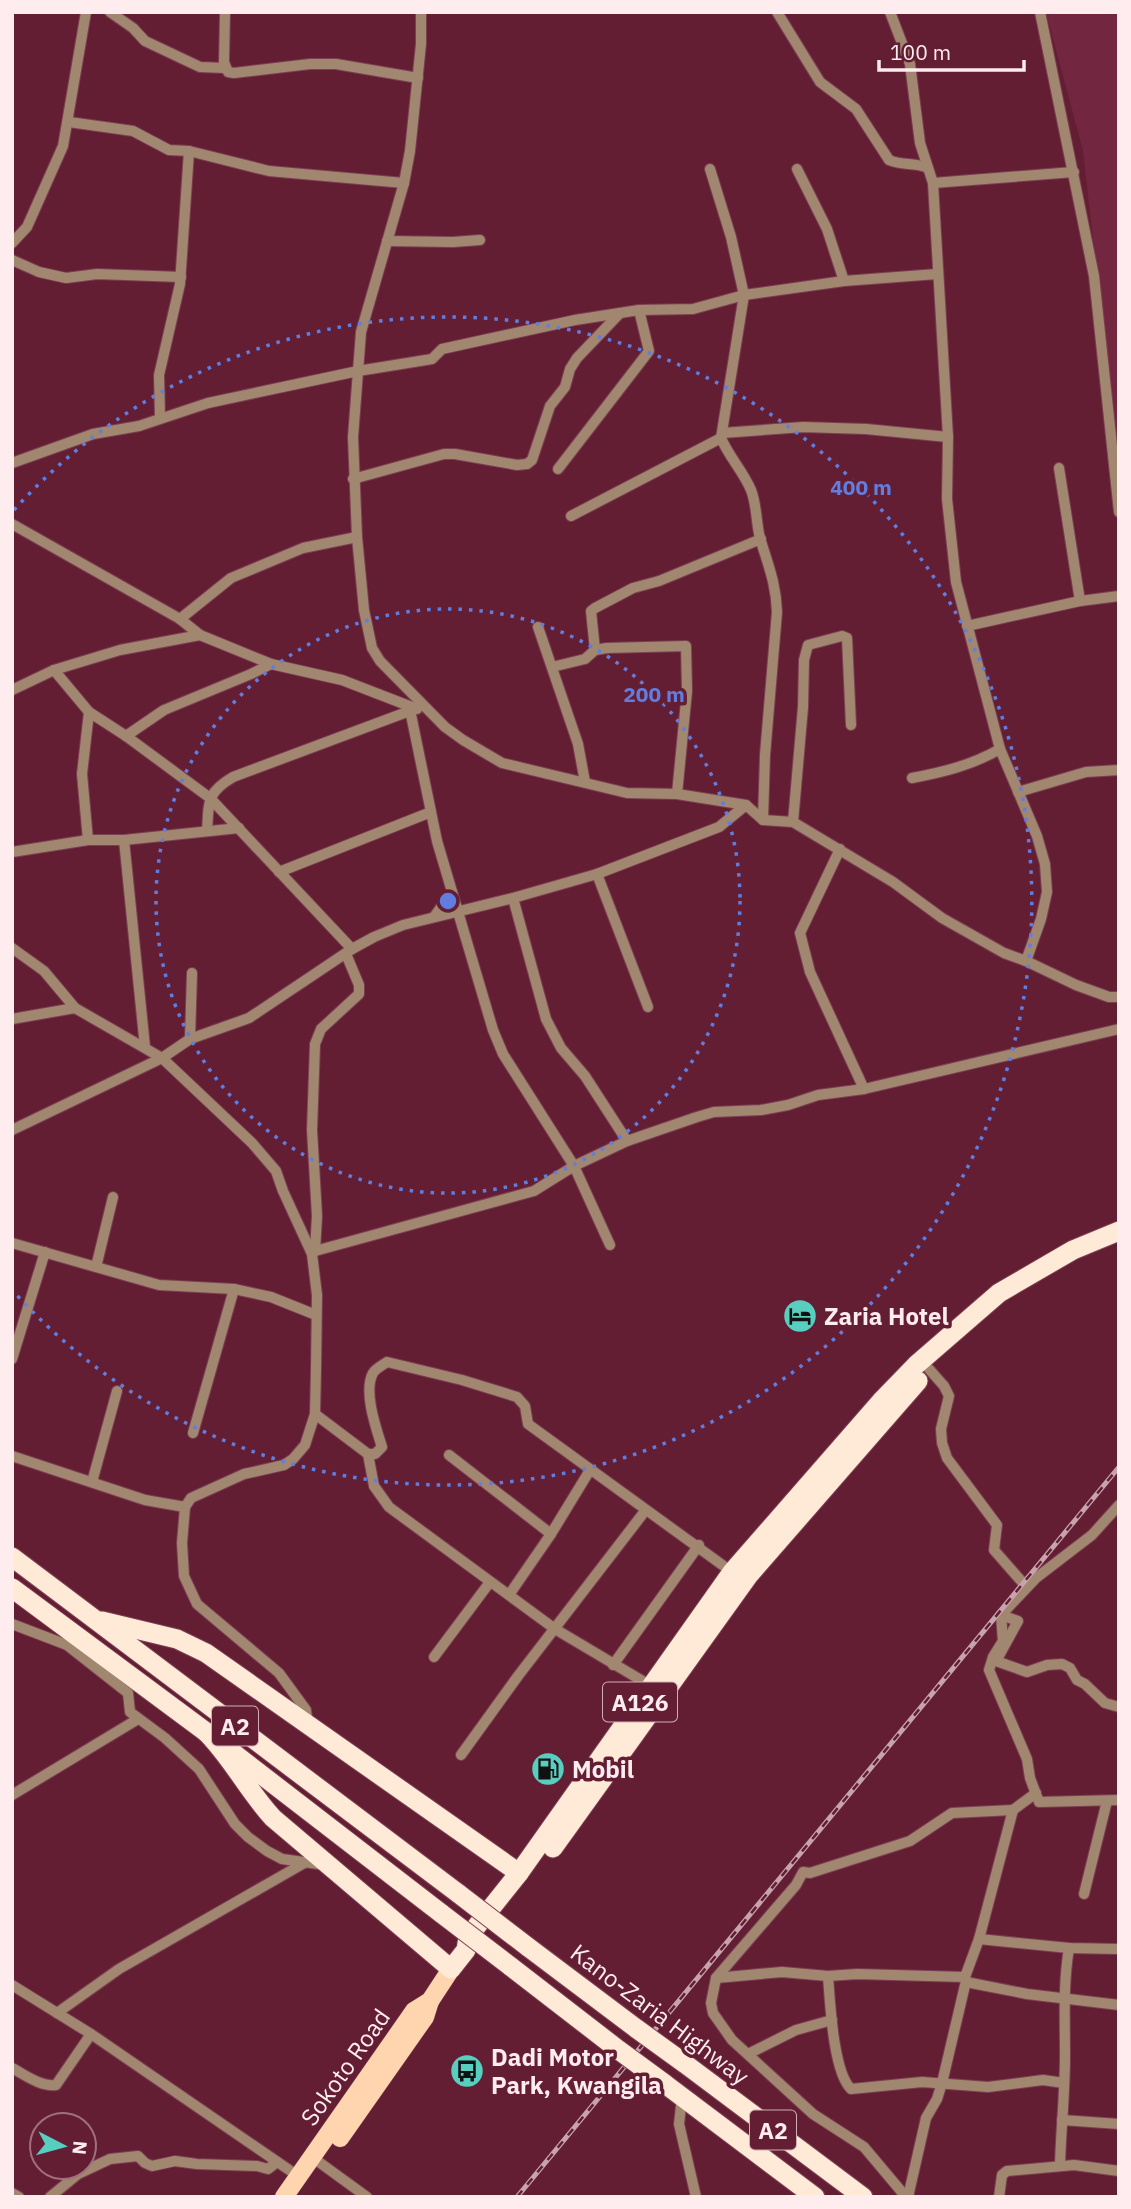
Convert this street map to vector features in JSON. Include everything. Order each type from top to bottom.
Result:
[{"type":"highway","name":"A126","points":[[451,1969],[466,1950],[468,1937],[519,1873],[732,1572],[883,1399],[946,1337],[999,1293],[1073,1250],[1119,1230]]},
{"type":"highway","name":"A126","points":[[466,1950],[478,1947],[530,1880],[749,1576],[929,1369],[1001,1306],[1070,1264],[1119,1244]]},
{"type":"highway","name":"A2","points":[[12,1557],[321,1790]]},
{"type":"highway","name":"A2","points":[[12,1588],[206,1732],[620,2051],[816,2197]]},
{"type":"highway","points":[[87,1614],[107,1623],[159,1634],[192,1645],[519,1873]]},
{"type":"highway","points":[[206,1732],[228,1757],[267,1812],[451,1969]]},
{"type":"highway","points":[[307,1810],[321,1790]]},
{"type":"highway","name":"Kano-Zaria Highway","points":[[321,1790],[863,2197]]},
{"type":"main road","name":"Sokoto Road","points":[[284,2197],[298,2176],[317,2160],[414,2011],[430,2001],[451,1969]]},
{"type":"main road","points":[[298,2197],[317,2160]]},
{"type":"street","points":[[12,243],[27,227],[63,146],[86,12]]},
{"type":"street","points":[[110,12],[133,28],[145,41],[200,67],[225,68],[234,73],[310,64],[336,64],[418,78]]},
{"type":"street","points":[[225,12],[225,68]]},
{"type":"street","points":[[421,12],[418,78],[404,183],[361,332],[353,437],[356,537],[367,632],[372,648],[385,667],[430,714],[463,740],[502,763],[627,793],[677,793],[746,805],[763,820],[793,822],[840,849],[942,918],[1004,953],[1076,985],[1109,997],[1119,997]]},
{"type":"street","points":[[777,12],[820,82],[856,109],[890,160],[897,163],[917,163],[928,168]]},
{"type":"street","points":[[890,12],[910,64],[920,143],[933,183],[948,437],[947,499],[956,582],[1000,749],[1043,855],[1046,892],[1041,919],[1026,961]]},
{"type":"street","points":[[1040,12],[1094,276],[1119,512]]},
{"type":"street","points":[[69,122],[133,131],[169,150],[189,151],[269,171],[404,183]]},
{"type":"street","points":[[160,417],[159,375],[181,277],[189,151]]},
{"type":"street","points":[[710,169],[731,237],[744,295],[722,435],[726,450],[742,471],[752,493],[761,539],[777,589],[763,820]]},
{"type":"street","points":[[797,169],[827,229],[844,281]]},
{"type":"street","points":[[933,183],[1074,172]]},
{"type":"street","points":[[387,241],[480,240]]},
{"type":"street","points":[[12,260],[39,272],[66,278],[97,274],[181,277]]},
{"type":"street","points":[[12,463],[93,434],[139,426],[208,403],[358,370],[432,359],[442,349],[549,324],[639,310],[693,309],[744,295],[844,281],[937,274]]},
{"type":"street","points":[[558,469],[649,351],[639,310]]},
{"type":"street","points":[[353,479],[444,454],[517,465],[527,464],[532,460],[550,406],[565,387],[570,369],[577,358],[620,313]]},
{"type":"street","points":[[571,516],[722,435],[803,427],[866,429],[948,437]]},
{"type":"street","points":[[1059,468],[1080,601]]},
{"type":"street","points":[[12,524],[180,619],[200,635],[271,664],[342,680],[430,714]]},
{"type":"street","points":[[180,619],[231,578],[303,548],[356,537]]},
{"type":"street","points":[[594,650],[590,618],[591,611],[595,608],[633,588],[659,581],[761,539]]},
{"type":"street","points":[[967,626],[1080,601],[1119,596]]},
{"type":"street","points":[[538,627],[578,744],[585,782]]},
{"type":"street","points":[[12,690],[54,670],[137,645],[200,635]]},
{"type":"street","points":[[793,822],[803,707],[804,660],[808,645],[842,636],[847,638],[851,725]]},
{"type":"street","points":[[552,667],[585,659],[594,650],[686,646],[687,691],[677,793]]},
{"type":"street","points":[[126,736],[164,710],[271,664]]},
{"type":"street","points":[[54,670],[89,712],[209,798],[239,828],[349,951],[359,985],[359,994],[321,1029],[315,1044],[312,1130],[317,1216],[313,1253],[317,1295],[315,1415],[305,1445],[293,1459],[284,1465],[244,1474],[198,1493],[185,1507],[183,1569],[192,1596],[212,1620],[279,1673],[306,1710],[308,1725]]},
{"type":"street","points":[[207,831],[209,798],[216,787],[233,777],[412,709]]},
{"type":"street","points":[[412,709],[431,812],[493,1030],[503,1054],[574,1166],[610,1245]]},
{"type":"street","points":[[88,840],[82,774],[89,712]]},
{"type":"street","points":[[912,778],[978,762],[1000,749]]},
{"type":"street","points":[[1018,792],[1086,772],[1119,770]]},
{"type":"street","points":[[12,1130],[162,1058],[190,1039],[249,1018],[349,951],[403,925],[458,913],[597,874],[719,827],[746,805]]},
{"type":"street","points":[[279,872],[431,812]]},
{"type":"street","points":[[12,852],[88,840],[124,840],[239,828]]},
{"type":"street","points":[[124,840],[145,1046]]},
{"type":"street","points":[[840,849],[800,933],[810,972],[864,1088]]},
{"type":"street","points":[[597,874],[648,1007]]},
{"type":"street","points":[[434,917],[452,892]]},
{"type":"street","points":[[513,898],[546,1019],[561,1048],[585,1076],[627,1142]]},
{"type":"street","points":[[12,948],[44,971],[75,1008],[162,1058],[252,1143],[276,1171],[313,1253]]},
{"type":"street","points":[[190,1039],[192,973]]},
{"type":"street","points":[[12,1019],[75,1008]]},
{"type":"street","points":[[313,1253],[534,1191],[574,1166],[627,1142],[714,1112],[761,1110],[788,1105],[818,1095],[864,1088],[1119,1028]]},
{"type":"street","points":[[96,1267],[113,1197]]},
{"type":"street","points":[[12,1243],[159,1285],[233,1289],[271,1297],[316,1315]]},
{"type":"street","points":[[12,1359],[45,1252]]},
{"type":"street","points":[[193,1433],[233,1289]]},
{"type":"street","points":[[315,1415],[368,1454],[376,1454],[382,1447],[370,1407],[370,1385],[374,1371],[387,1362],[462,1380],[517,1397],[525,1406],[528,1424],[645,1511],[699,1545],[732,1572]]},
{"type":"street","points":[[929,1369],[949,1396],[941,1429],[947,1458],[997,1525],[994,1550],[1024,1583],[1023,1590]]},
{"type":"street","points":[[92,1482],[117,1391]]},
{"type":"street","points":[[368,1454],[374,1486],[389,1507],[555,1629],[651,1686]]},
{"type":"street","points":[[449,1455],[551,1534]]},
{"type":"street","points":[[12,1456],[145,1500],[185,1507]]},
{"type":"street","points":[[509,1595],[590,1470]]},
{"type":"street","points":[[1084,1894],[1113,1801],[1040,1802],[1035,1793],[1027,1759],[989,1670],[1003,1641],[1001,1615],[1023,1590],[1091,1535],[1119,1505]]},
{"type":"street","points":[[461,1755],[645,1511]]},
{"type":"street","points":[[613,1665],[699,1545]]},
{"type":"street","points":[[434,1657],[491,1582]]},
{"type":"street","points":[[1001,1615],[1018,1621],[996,1661],[1027,1672],[1047,1665],[1062,1664],[1070,1668],[1077,1680],[1105,1703],[1119,1707]]},
{"type":"street","points":[[12,1624],[67,1645],[128,1693],[130,1712],[165,1738],[199,1769],[235,1824],[267,1851],[282,1859],[328,1865]]},
{"type":"street","points":[[12,1796],[138,1719]]},
{"type":"street","points":[[907,2197],[864,2147],[813,2113],[732,2040],[713,2013],[711,2003],[716,1978],[796,1885],[803,1872],[810,1873],[910,1841],[952,1813],[1013,1810],[1035,1793]]},
{"type":"street","points":[[907,2197],[926,2118],[943,2083],[966,1979],[1013,1810]]},
{"type":"street","points":[[57,2013],[119,1969],[306,1862]]},
{"type":"street","points":[[979,1939],[1069,1948],[1119,1949]]},
{"type":"street","points":[[1060,2165],[1065,1972],[1069,1948]]},
{"type":"street","points":[[716,1978],[782,1972],[828,1976],[857,1974],[966,1979],[1064,2000],[1119,2005]]},
{"type":"street","points":[[828,1976],[832,2020],[842,2073],[851,2089],[922,2082],[988,2087],[1043,2080],[1064,2083]]},
{"type":"street","points":[[12,1985],[92,2034],[298,2176]]},
{"type":"street","points":[[748,2054],[796,2030],[832,2020]]},
{"type":"street","points":[[12,2068],[39,2082],[56,2085],[92,2034]]},
{"type":"street","points":[[682,2097],[678,2124],[696,2197]]},
{"type":"street","points":[[1062,2120],[1119,2124]]},
{"type":"street","points":[[50,2197],[78,2174],[110,2159],[138,2156],[152,2166],[175,2161],[268,2169],[277,2162]]},
{"type":"street","points":[[317,2160],[367,2197]]},
{"type":"street","points":[[999,2197],[1001,2178],[1005,2172],[1060,2165],[1119,2171]]},
{"type":"street","points":[[12,2193],[19,2197]]},
{"type":"shaded area","points":[[1046,12],[1119,12],[1119,467],[1083,151]]},
{"type":"railway","points":[[517,2197],[1119,1467]]},
{"type":"place","name":"Zaria Hotel","points":[[800,1316]]},
{"type":"place","name":"Mobil","points":[[548,1769]]},
{"type":"place","name":"Dadi Motor Park, Kwangila","points":[[467,2071]]}]
